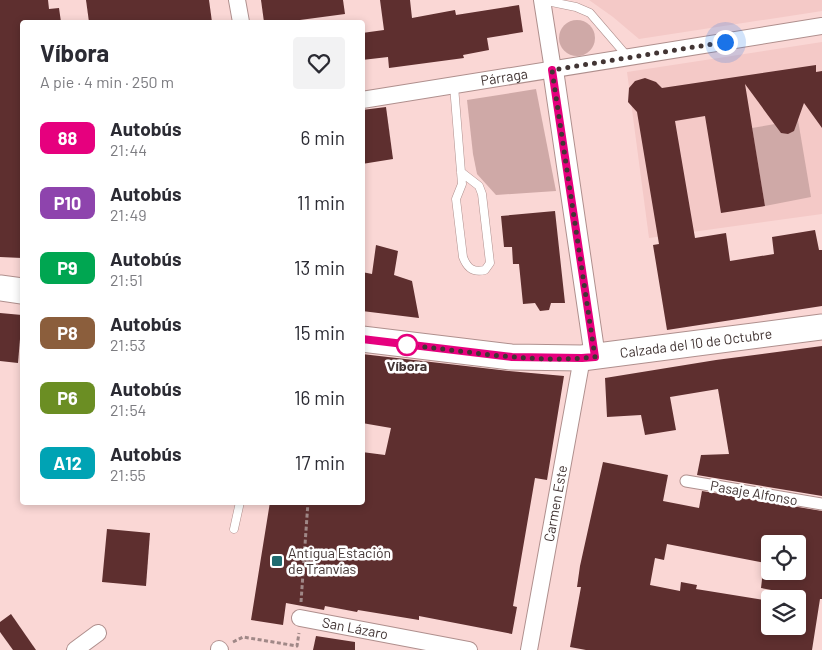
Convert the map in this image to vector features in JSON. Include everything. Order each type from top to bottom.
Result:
[{"type":"main road","points":[[0,288],[20,291]]},
{"type":"main road","name":"Calzada del 10 de Octubre","points":[[365,339],[512,357],[588,357],[822,327]]},
{"type":"street","points":[[237,0],[241,20]]},
{"type":"street","points":[[542,0],[588,357]]},
{"type":"street","name":"Párraga","points":[[365,100],[822,26]]},
{"type":"street","name":"Carmen Este","points":[[529,650],[588,357]]},
{"type":"street","name":"Pasaje Alfonso","points":[[686,481],[822,504]]},
{"type":"street","name":"San Lázaro","points":[[300,618],[468,650]]},
{"type":"street","points":[[75,650],[98,633]]},
{"type":"lane","points":[[542,0],[576,6],[590,14],[628,58]]},
{"type":"lane","points":[[454,86],[461,172],[462,184],[456,199],[463,257],[466,265],[472,270],[479,272],[485,270],[490,263],[482,194],[479,186],[461,172]]},
{"type":"lane","points":[[234,529],[239,505]]},
{"type":"path","points":[[219,649],[243,637],[298,646],[308,505]]},
{"type":"shaded area","points":[[589,0],[822,0],[822,11],[639,39]]},
{"type":"shaded area","points":[[577,20],[589,26],[595,38],[589,50],[577,56],[565,50],[559,38],[565,26]]},
{"type":"shaded area","points":[[822,42],[822,214],[649,238],[627,72]]},
{"type":"shaded area","points":[[536,89],[556,191],[496,195],[477,174],[467,100]]},
{"type":"shaded area","points":[[798,120],[811,197],[765,206],[752,128]]},
{"type":"building","points":[[0,0],[48,0],[49,9],[59,8],[61,20],[20,20],[20,258],[0,257]]},
{"type":"building","points":[[86,0],[209,0],[212,20],[89,20]]},
{"type":"building","points":[[261,0],[343,0],[345,14],[300,20],[264,20]]},
{"type":"building","points":[[380,0],[410,0],[412,18],[455,10],[456,15],[519,5],[523,32],[487,38],[489,50],[463,55],[464,58],[389,68],[388,57],[365,60],[365,33],[384,30]]},
{"type":"building","points":[[816,65],[816,72],[822,71],[822,128],[804,103],[794,131],[788,134],[781,133],[745,84],[765,206],[721,213],[705,116],[675,121],[695,238],[726,233],[730,261],[774,254],[772,237],[815,230],[819,250],[822,250],[822,306],[667,330],[653,245],[659,244],[637,112],[628,102],[629,88],[635,81],[645,78],[656,82],[662,88]]},
{"type":"building","points":[[386,107],[393,159],[365,164],[365,110]]},
{"type":"building","points":[[555,211],[565,303],[551,303],[549,310],[540,311],[535,303],[523,304],[519,264],[513,264],[512,247],[504,247],[501,216]]},
{"type":"building","points":[[376,245],[398,251],[394,275],[412,281],[419,318],[365,311],[365,273],[372,274]]},
{"type":"building","points":[[0,313],[20,315],[18,363],[0,361]]},
{"type":"building","points":[[822,346],[822,496],[697,475],[701,455],[729,454],[718,389],[670,397],[676,430],[645,435],[641,415],[607,417],[605,378],[716,360]]},
{"type":"building","points":[[365,354],[564,376],[547,480],[535,478],[513,606],[517,607],[512,634],[419,616],[419,620],[358,610],[357,612],[325,606],[324,610],[286,603],[283,625],[251,620],[270,505],[365,505],[365,452],[385,455],[391,428],[365,424]]},
{"type":"building","points":[[603,462],[668,475],[663,501],[699,508],[702,491],[822,511],[822,599],[820,599],[812,650],[586,650],[570,647],[581,587],[577,587]],"holes":[[[761,535],[806,535],[806,580],[762,580],[761,588],[772,590],[806,590],[806,635],[761,635],[761,600],[696,589],[697,585],[681,582],[680,591],[650,585],[655,558],[664,560],[667,544],[761,562]]]},
{"type":"building","points":[[107,529],[150,533],[146,586],[102,582]]},
{"type":"building","points":[[11,614],[36,650],[13,650],[0,632],[0,622]]},
{"type":"building","points":[[316,636],[355,642],[355,650],[313,650]]},
{"type":"bus line","name":"88","points":[[365,339],[512,357],[595,357],[552,70]]},
{"type":"place","name":"Víbora","points":[[407,345]]},
{"type":"place","name":"Antigua Estación de Tranvías","points":[[277,561]]},
{"type":"route","points":[[407,345],[512,357],[595,357],[552,70],[725,42]]}]
